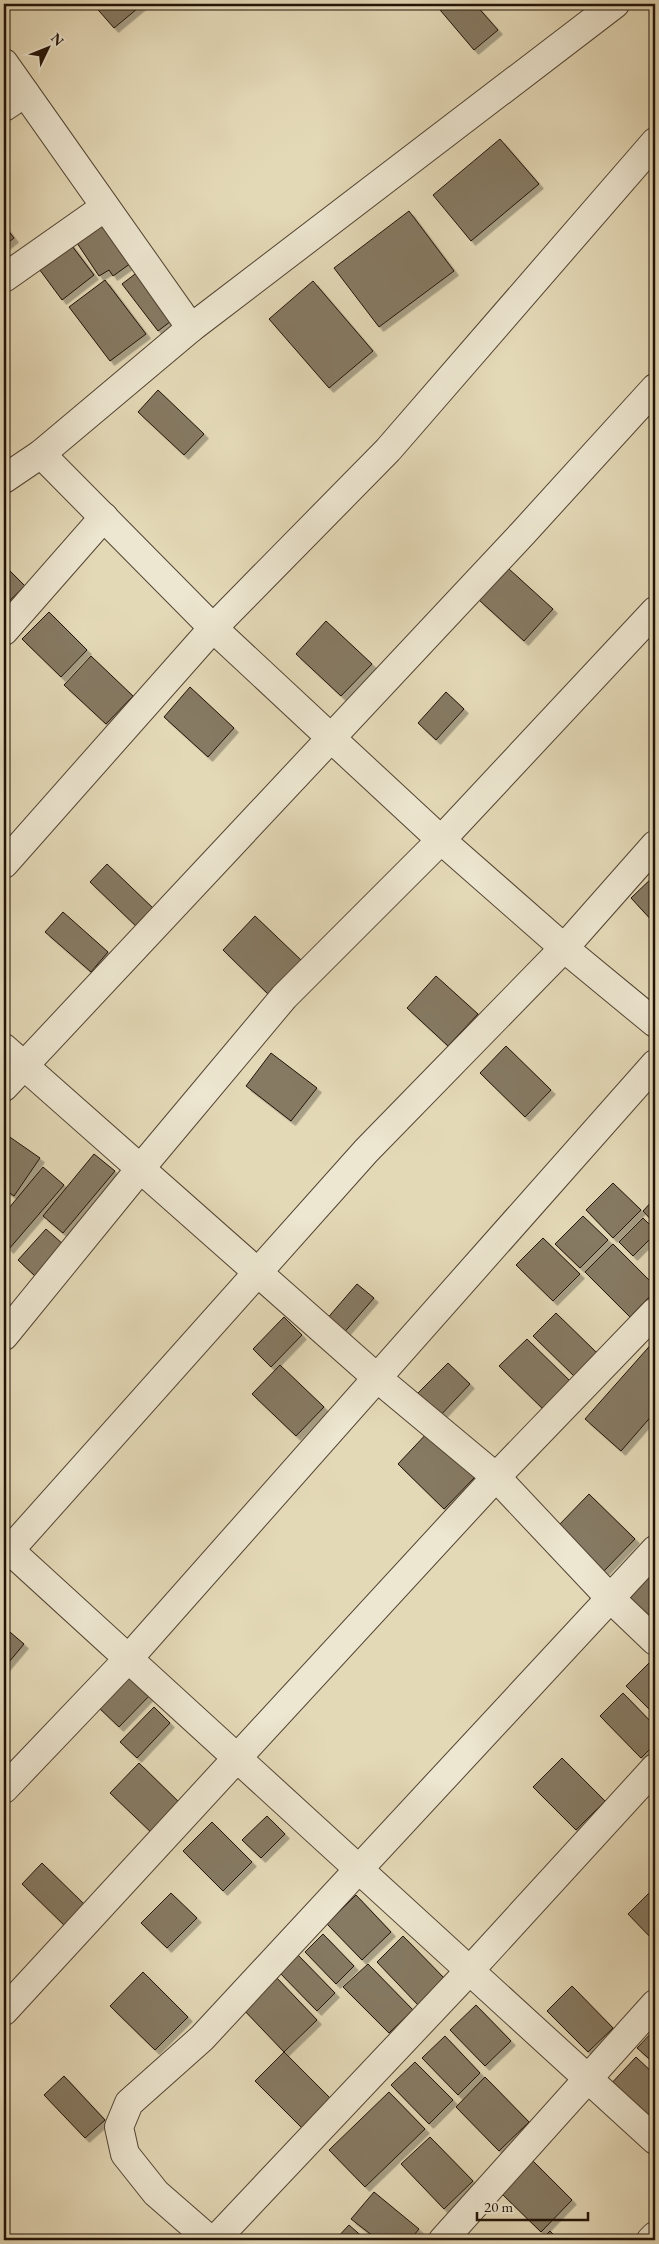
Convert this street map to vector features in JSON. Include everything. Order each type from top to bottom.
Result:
[{"type":"street","points":[[4,479],[41,454],[191,328],[614,4]]},
{"type":"street","points":[[4,63],[14,100],[105,207],[191,328]]},
{"type":"street","points":[[4,864],[213,628],[388,450],[655,142]]},
{"type":"street","points":[[4,278],[105,207]]},
{"type":"street","points":[[4,1087],[13,1057],[331,738],[523,533],[655,388]]},
{"type":"street","points":[[41,454],[213,628],[331,738],[564,948],[655,1023]]},
{"type":"street","points":[[4,631],[104,517]]},
{"type":"street","points":[[4,1336],[284,997],[442,840],[655,611]]},
{"type":"street","points":[[655,845],[564,948],[366,1151],[9,1556],[128,1658],[471,1969],[655,2140]]},
{"type":"street","points":[[13,1057],[376,1377],[496,1477],[610,1598],[655,1641]]},
{"type":"street","points":[[4,1789],[128,1658],[655,1064]]},
{"type":"street","points":[[4,2011],[496,1477],[655,1312]]},
{"type":"street","points":[[210,2240],[156,2193],[125,2154],[119,2127],[129,2103],[202,2038],[655,1550]]},
{"type":"street","points":[[215,2240],[471,1969],[655,1768]]},
{"type":"street","points":[[443,2240],[655,2004]]},
{"type":"street","points":[[652,2240],[655,2236]]},
{"type":"building","points":[[93,4],[143,4],[114,28]]},
{"type":"building","points":[[435,4],[475,4],[498,30],[474,50]]},
{"type":"building","points":[[500,139],[539,184],[471,241],[433,195]]},
{"type":"building","points":[[409,211],[454,271],[379,327],[334,268]]},
{"type":"building","points":[[105,220],[134,261],[113,276],[109,270],[99,276],[75,240]]},
{"type":"building","points":[[4,225],[14,238],[4,246]]},
{"type":"building","points":[[66,238],[94,275],[62,300],[34,262]]},
{"type":"building","points":[[143,268],[179,315],[158,331],[122,284]]},
{"type":"building","points":[[105,280],[146,334],[110,361],[69,307]]},
{"type":"building","points":[[313,281],[373,351],[329,388],[269,319]]},
{"type":"building","points":[[158,390],[204,434],[184,455],[138,412]]},
{"type":"building","points":[[4,565],[25,586],[5,605],[4,604]]},
{"type":"building","points":[[509,569],[553,609],[524,641],[479,600]]},
{"type":"building","points":[[49,612],[87,650],[61,677],[22,639]]},
{"type":"building","points":[[326,621],[372,664],[341,696],[296,654]]},
{"type":"building","points":[[91,656],[133,696],[106,724],[64,685]]},
{"type":"building","points":[[190,687],[234,728],[208,757],[164,717]]},
{"type":"building","points":[[446,692],[464,709],[436,740],[418,723]]},
{"type":"building","points":[[107,864],[155,910],[138,928],[90,882]]},
{"type":"building","points":[[655,875],[655,924],[631,898]]},
{"type":"building","points":[[63,912],[108,952],[91,972],[45,932]]},
{"type":"building","points":[[255,916],[302,961],[269,995],[223,950]]},
{"type":"building","points":[[436,976],[478,1014],[448,1046],[407,1008]]},
{"type":"building","points":[[506,1046],[551,1090],[525,1117],[480,1073]]},
{"type":"building","points":[[271,1053],[317,1088],[291,1121],[246,1086]]},
{"type":"building","points":[[4,1133],[40,1158],[14,1196],[4,1189]]},
{"type":"building","points":[[94,1154],[115,1171],[63,1233],[43,1216]]},
{"type":"building","points":[[43,1167],[64,1185],[9,1249],[4,1244],[4,1214]]},
{"type":"building","points":[[613,1183],[641,1210],[613,1238],[586,1210]]},
{"type":"building","points":[[655,1198],[655,1224],[643,1211]]},
{"type":"building","points":[[583,1216],[608,1240],[580,1268],[555,1244]]},
{"type":"building","points":[[643,1218],[655,1230],[655,1234],[633,1256],[619,1242]]},
{"type":"building","points":[[46,1229],[64,1245],[35,1276],[18,1260]]},
{"type":"building","points":[[543,1238],[580,1274],[553,1301],[516,1265]]},
{"type":"building","points":[[613,1244],[655,1286],[655,1291],[630,1317],[585,1272]]},
{"type":"building","points":[[357,1284],[374,1298],[342,1335],[325,1321]]},
{"type":"building","points":[[556,1313],[598,1354],[575,1377],[533,1336]]},
{"type":"building","points":[[284,1317],[302,1335],[271,1367],[253,1349]]},
{"type":"building","points":[[527,1339],[571,1382],[544,1410],[499,1366]]},
{"type":"building","points":[[655,1340],[655,1412],[621,1451],[585,1419]]},
{"type":"building","points":[[448,1363],[470,1384],[439,1417],[416,1395]]},
{"type":"building","points":[[280,1365],[324,1407],[296,1436],[252,1394]]},
{"type":"building","points":[[430,1430],[476,1476],[444,1509],[398,1464]]},
{"type":"building","points":[[589,1494],[635,1539],[604,1571],[558,1526]]},
{"type":"building","points":[[655,1574],[655,1625],[628,1597]]},
{"type":"building","points":[[4,1627],[24,1644],[4,1668]]},
{"type":"building","points":[[655,1657],[655,1715],[626,1686]]},
{"type":"building","points":[[130,1670],[152,1693],[119,1727],[96,1705]]},
{"type":"building","points":[[623,1693],[655,1726],[655,1744],[641,1758],[600,1716]]},
{"type":"building","points":[[154,1707],[170,1723],[137,1758],[120,1742]]},
{"type":"building","points":[[562,1758],[605,1801],[576,1830],[533,1787]]},
{"type":"building","points":[[139,1763],[184,1807],[155,1836],[110,1793]]},
{"type":"building","points":[[267,1816],[285,1834],[261,1858],[242,1840]]},
{"type":"building","points":[[212,1822],[252,1862],[223,1891],[183,1851]]},
{"type":"building","points":[[42,1863],[87,1907],[67,1928],[22,1884]]},
{"type":"building","points":[[652,1890],[655,1894],[655,1942],[628,1914]]},
{"type":"building","points":[[171,1893],[197,1918],[167,1948],[141,1923]]},
{"type":"building","points":[[356,1895],[391,1932],[362,1960],[327,1924]]},
{"type":"building","points":[[323,1934],[354,1966],[336,1984],[305,1952]]},
{"type":"building","points":[[403,1936],[445,1979],[418,2005],[377,1962]]},
{"type":"building","points":[[297,1954],[335,1993],[317,2011],[279,1972]]},
{"type":"building","points":[[368,1964],[413,2010],[389,2033],[343,1987]]},
{"type":"building","points":[[143,1972],[188,2017],[155,2050],[110,2006]]},
{"type":"building","points":[[275,1976],[317,2020],[284,2052],[242,2008]]},
{"type":"building","points":[[572,1986],[613,2028],[588,2052],[547,2011]]},
{"type":"building","points":[[476,2005],[511,2041],[485,2066],[450,2030]]},
{"type":"building","points":[[655,2029],[655,2064],[637,2048]]},
{"type":"building","points":[[445,2036],[480,2073],[458,2095],[422,2058]]},
{"type":"building","points":[[284,2052],[331,2099],[302,2128],[255,2081]]},
{"type":"building","points":[[636,2057],[655,2075],[655,2115],[646,2124],[608,2087]]},
{"type":"building","points":[[415,2062],[453,2100],[429,2124],[391,2085]]},
{"type":"building","points":[[64,2076],[105,2120],[85,2138],[44,2095]]},
{"type":"building","points":[[485,2077],[529,2122],[499,2151],[456,2107]]},
{"type":"building","points":[[389,2092],[425,2129],[365,2187],[329,2150]]},
{"type":"building","points":[[430,2137],[473,2181],[444,2209],[401,2164]]},
{"type":"building","points":[[532,2160],[572,2200],[541,2232],[501,2193]]},
{"type":"building","points":[[374,2192],[419,2229],[410,2240],[378,2240],[351,2219]]},
{"type":"building","points":[[349,2225],[366,2240],[335,2240]]},
{"type":"building","points":[[550,2231],[559,2240],[541,2240]]}]
